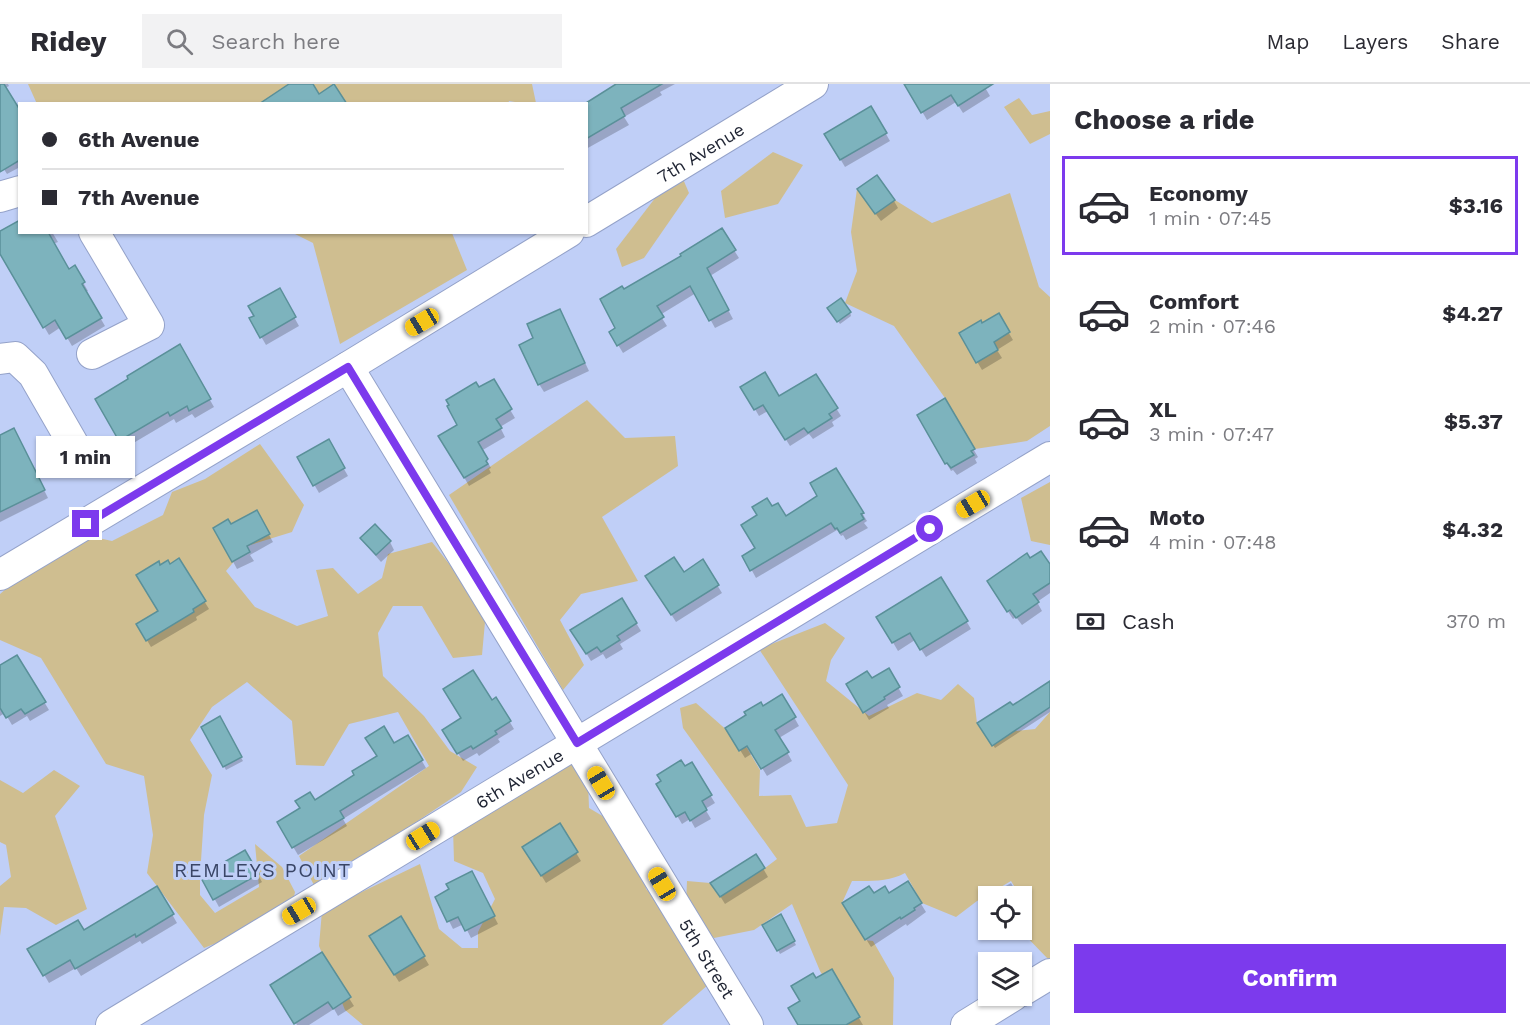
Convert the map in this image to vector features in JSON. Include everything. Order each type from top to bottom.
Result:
[{"type":"street","name":"7th Avenue","points":[[588,221],[813,84]]},
{"type":"street","points":[[0,197],[18,192]]},
{"type":"street","points":[[92,354],[149,325],[95,234]]},
{"type":"street","points":[[0,575],[566,234]]},
{"type":"street","points":[[0,358],[15,357],[33,374],[83,460]]},
{"type":"street","name":"5th Street","points":[[348,367],[748,1025]]},
{"type":"street","name":"6th Avenue","points":[[111,1025],[1050,457]]},
{"type":"street","points":[[1032,985],[1050,974]]},
{"type":"street","points":[[966,1025],[997,1006]]},
{"type":"shaded area","points":[[28,84],[532,84],[536,102],[509,101],[36,102]]},
{"type":"shaded area","points":[[1019,98],[1032,115],[1050,111],[1050,134],[1030,144],[1004,107]]},
{"type":"shaded area","points":[[773,152],[803,165],[778,204],[725,218],[721,191]]},
{"type":"shaded area","points":[[683,179],[689,193],[644,258],[622,267],[616,249],[659,193]]},
{"type":"shaded area","points":[[857,189],[875,214],[895,200],[932,223],[1010,193],[1039,287],[1050,297],[1050,426],[1027,441],[975,449],[945,398],[894,326],[845,303],[857,271],[851,232]]},
{"type":"shaded area","points":[[295,234],[452,234],[467,270],[340,344],[313,243]]},
{"type":"shaded area","points":[[587,400],[625,438],[675,436],[678,466],[602,517],[638,581],[581,594],[560,620],[584,665],[563,690],[449,495]]},
{"type":"shaded area","points":[[260,444],[304,505],[292,532],[247,546],[226,571],[255,607],[297,626],[328,616],[316,570],[333,568],[358,594],[382,578],[388,554],[432,542],[486,611],[482,655],[453,658],[422,606],[393,606],[378,633],[383,676],[424,716],[450,751],[477,767],[461,792],[316,889],[299,856],[429,766],[398,712],[349,724],[324,766],[296,765],[292,721],[247,682],[212,707],[190,740],[212,775],[204,815],[200,895],[215,913],[259,887],[255,844],[282,867],[295,892],[292,907],[256,927],[204,948],[147,873],[153,835],[144,776],[106,764],[41,658],[0,640],[0,594],[34,565],[94,537],[112,541],[163,515],[172,492],[205,479]]},
{"type":"shaded area","points":[[1050,482],[1050,545],[1031,541],[1021,498]]},
{"type":"shaded area","points":[[825,623],[845,638],[831,660],[826,681],[869,716],[917,693],[941,700],[958,684],[974,698],[977,723],[992,745],[1015,731],[1035,729],[1050,712],[1050,958],[1048,959],[1030,940],[1032,940],[1032,886],[1014,886],[1011,881],[1002,886],[978,886],[978,900],[956,917],[922,903],[905,873],[886,879],[852,881],[842,903],[865,940],[873,941],[894,978],[893,1025],[848,1025],[850,1020],[820,971],[792,904],[754,930],[714,938],[686,905],[687,881],[710,883],[720,897],[777,859],[683,728],[680,708],[696,703],[747,748],[760,770],[759,796],[791,795],[806,827],[837,823],[848,785],[759,649]]},
{"type":"shaded area","points":[[571,757],[588,781],[589,808],[616,824],[645,869],[646,889],[660,902],[709,984],[662,1025],[363,1025],[345,1010],[319,946],[322,911],[420,864],[439,929],[462,948],[478,948],[478,932],[495,899],[483,873],[454,861],[453,829]]},
{"type":"shaded area","points":[[54,770],[80,786],[55,816],[87,909],[56,925],[26,908],[4,907],[0,936],[0,886],[11,877],[6,845],[0,842],[0,780],[23,793]]},
{"type":"building","points":[[0,84],[4,84],[18,107],[18,161],[0,172]]},
{"type":"building","points":[[289,84],[313,84],[319,94],[334,84],[346,102],[262,102]]},
{"type":"building","points":[[616,84],[662,84],[621,108],[625,116],[588,138],[588,102]]},
{"type":"building","points":[[904,84],[993,84],[958,106],[951,95],[921,113]]},
{"type":"building","points":[[871,106],[887,133],[840,160],[824,134]]},
{"type":"building","points":[[877,175],[895,200],[875,214],[857,189]]},
{"type":"building","points":[[18,221],[18,234],[49,234],[69,269],[75,265],[85,282],[82,284],[102,318],[66,339],[55,320],[43,328],[0,254],[0,231]]},
{"type":"building","points":[[722,228],[736,250],[707,268],[729,310],[709,321],[690,286],[657,306],[664,317],[617,346],[609,332],[615,328],[600,299],[622,286],[624,289],[681,256],[680,254]]},
{"type":"building","points":[[280,288],[296,317],[260,338],[249,318],[254,316],[248,306]]},
{"type":"building","points":[[841,298],[851,312],[837,322],[827,308]]},
{"type":"building","points":[[560,309],[585,363],[538,385],[519,345],[533,338],[527,324]]},
{"type":"building","points":[[999,313],[1010,332],[994,342],[998,350],[976,363],[959,333]]},
{"type":"building","points":[[180,344],[211,399],[189,411],[187,406],[170,416],[168,412],[119,441],[95,399],[128,379],[127,376]]},
{"type":"building","points":[[765,372],[779,396],[816,374],[838,408],[829,414],[832,418],[808,433],[804,428],[785,440],[763,405],[754,410],[740,387]]},
{"type":"building","points":[[494,379],[512,409],[496,419],[502,428],[478,442],[488,459],[486,461],[488,464],[464,478],[438,436],[457,425],[446,400],[476,382],[479,387]]},
{"type":"building","points":[[945,398],[975,449],[971,451],[974,455],[951,468],[947,463],[945,464],[917,415]]},
{"type":"building","points":[[14,428],[45,490],[0,512],[0,435]]},
{"type":"building","points":[[329,439],[345,468],[313,486],[297,457]]},
{"type":"building","points":[[836,468],[864,513],[861,514],[864,519],[840,533],[831,523],[750,571],[742,556],[755,548],[741,525],[757,515],[752,507],[767,498],[772,506],[778,503],[786,516],[817,496],[810,483]]},
{"type":"building","points":[[257,510],[270,534],[247,546],[250,552],[232,562],[213,528],[228,519],[231,524]]},
{"type":"building","points":[[375,524],[391,541],[376,555],[360,538]]},
{"type":"building","points":[[1041,551],[1050,564],[1050,583],[1033,594],[1039,602],[1016,618],[1010,610],[1007,612],[987,581],[1027,553],[1030,558]]},
{"type":"building","points":[[674,557],[684,572],[703,559],[719,585],[671,615],[645,576]]},
{"type":"building","points":[[179,558],[206,601],[193,609],[194,612],[146,641],[136,624],[158,611],[136,575],[159,561],[160,565],[168,560],[170,564]]},
{"type":"building","points":[[941,577],[968,621],[920,650],[910,633],[892,643],[876,617]]},
{"type":"building","points":[[622,598],[637,623],[617,636],[620,640],[601,652],[597,647],[586,654],[570,630]]},
{"type":"building","points":[[17,655],[46,702],[25,714],[21,709],[6,718],[0,708],[0,665]]},
{"type":"building","points":[[889,668],[900,687],[863,713],[846,684],[867,671],[872,678]]},
{"type":"building","points":[[473,670],[492,700],[496,697],[511,721],[495,731],[497,734],[473,749],[471,746],[457,754],[442,730],[461,718],[443,689]]},
{"type":"building","points":[[1050,681],[1050,707],[992,746],[977,723],[1010,702],[1013,705]]},
{"type":"building","points":[[782,694],[796,717],[775,730],[789,752],[761,769],[747,746],[739,751],[725,728],[746,715],[744,712],[761,702],[763,706]]},
{"type":"building","points":[[220,716],[242,757],[223,767],[201,727]]},
{"type":"building","points":[[384,726],[394,743],[408,735],[423,760],[340,811],[344,818],[292,848],[277,822],[300,808],[295,801],[310,792],[315,800],[354,775],[352,771],[377,756],[365,738]]},
{"type":"building","points":[[681,760],[685,766],[692,762],[712,795],[702,801],[707,810],[690,821],[685,812],[676,817],[656,784],[661,781],[657,775]]},
{"type":"building","points":[[560,823],[578,852],[541,876],[522,847]]},
{"type":"building","points":[[245,850],[259,874],[213,900],[200,876]]},
{"type":"building","points":[[756,854],[765,868],[720,897],[710,883]]},
{"type":"building","points":[[472,871],[495,916],[465,931],[458,917],[447,922],[435,897],[449,889],[446,884]]},
{"type":"building","points":[[908,881],[922,903],[914,908],[915,910],[865,940],[842,903],[869,886],[874,893],[885,886],[889,893]]},
{"type":"building","points":[[157,886],[174,914],[75,969],[70,960],[43,976],[27,949],[78,920],[84,930]]},
{"type":"building","points":[[781,914],[795,941],[777,951],[762,925]]},
{"type":"building","points":[[401,916],[425,956],[394,975],[369,936]]},
{"type":"building","points":[[322,952],[351,997],[333,1009],[328,1002],[294,1024],[270,985]]},
{"type":"building","points":[[832,969],[860,1017],[846,1025],[798,1025],[788,1008],[800,1001],[791,986],[813,973],[816,978]]},
{"type":"district","name":"REMLEYS POINT","points":[[263,870]]},
{"type":"route","points":[[86,524],[348,367],[577,743],[930,529]]}]
